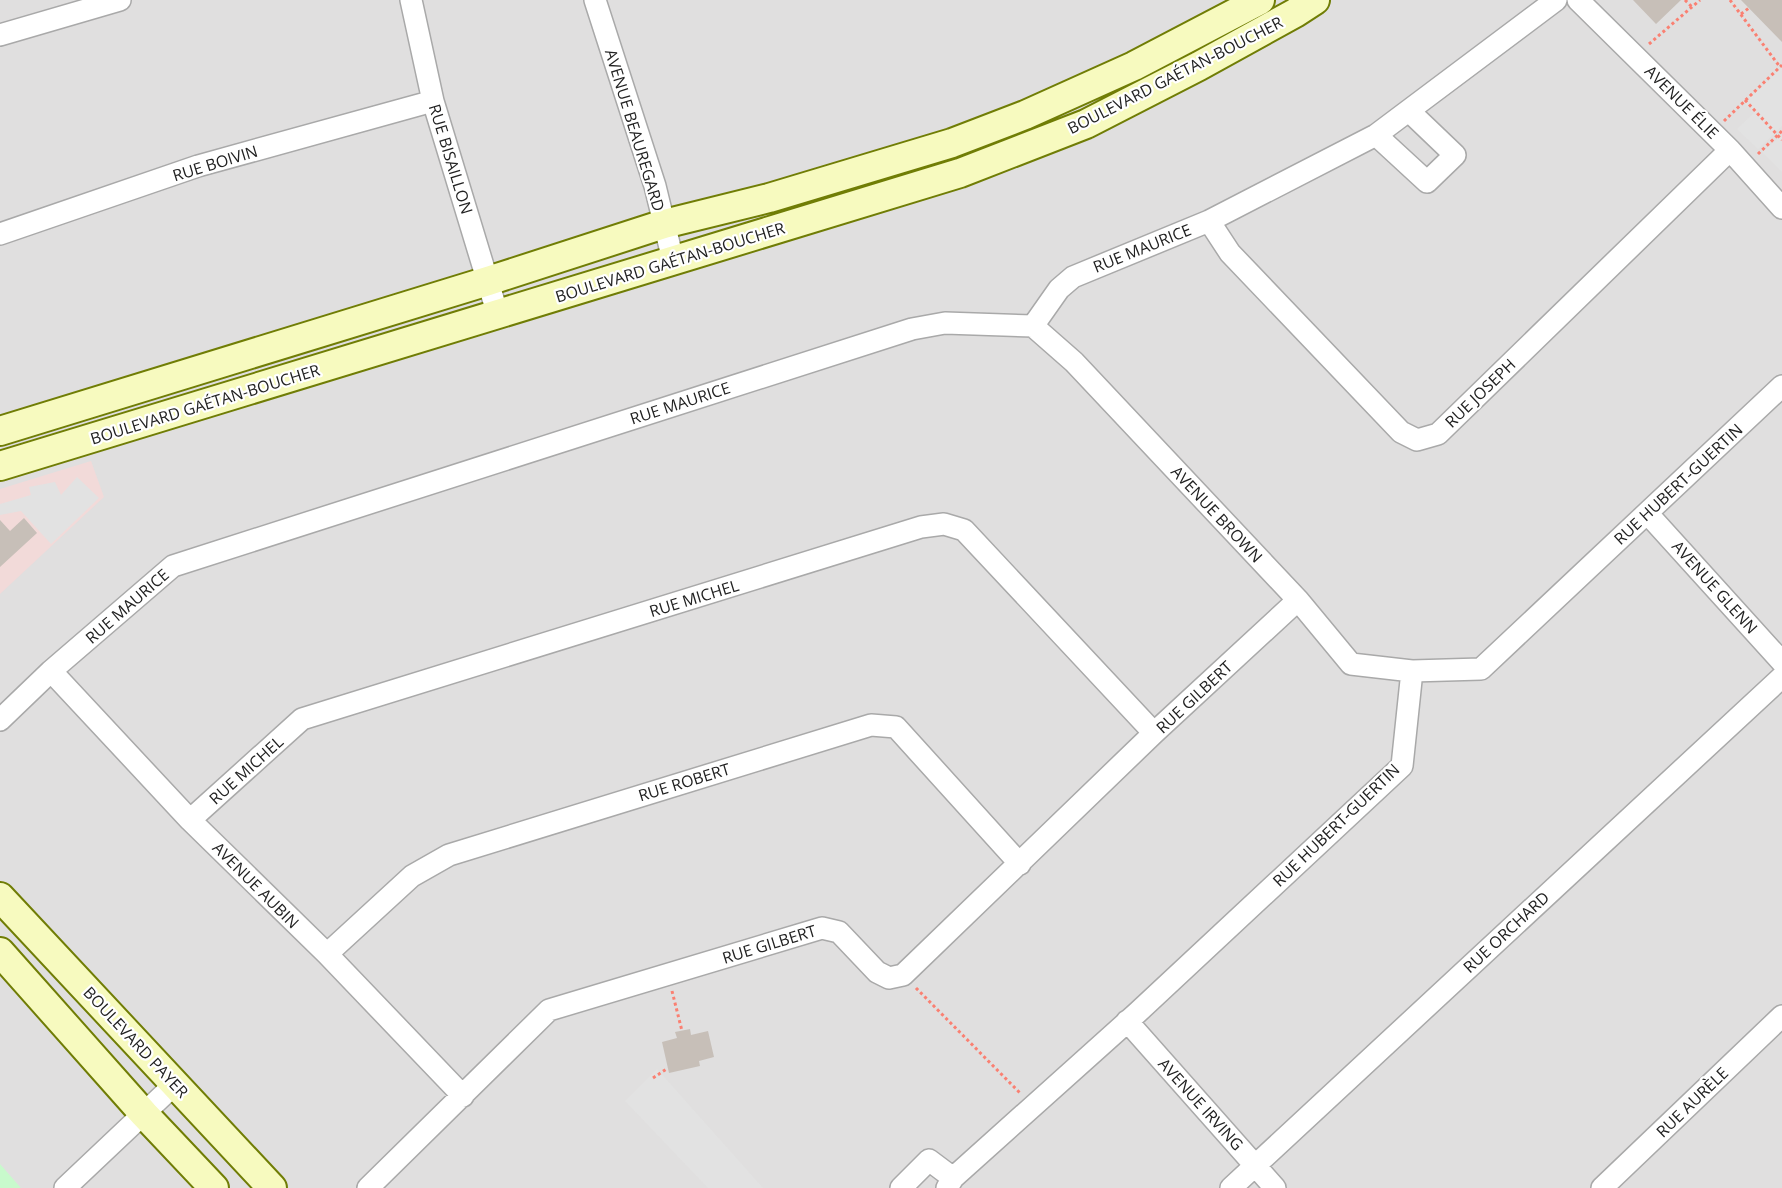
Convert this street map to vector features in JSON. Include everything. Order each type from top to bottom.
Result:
[{"type":"main road","name":"BOULEVARD GAÉTAN-BOUCHER","points":[[0,431],[488,281],[664,224],[769,198],[952,143],[1025,115],[1134,66],[1260,0]]},
{"type":"main road","name":"BOULEVARD GAÉTAN-BOUCHER","points":[[0,466],[960,173],[1086,124],[1199,66],[1316,0]]},
{"type":"main road","points":[[40,418],[51,451]]},
{"type":"main road","name":"BOULEVARD PAYER","points":[[0,897],[272,1188]]},
{"type":"main road","points":[[0,952],[144,1114],[214,1188]]},
{"type":"street","points":[[0,35],[120,0]]},
{"type":"street","name":"RUE BISAILLON","points":[[411,0],[433,101],[498,315]]},
{"type":"street","name":"AVENUE BEAUREGARD","points":[[594,0],[655,186],[673,260]]},
{"type":"street","name":"RUE MAURICE","points":[[0,720],[51,671],[173,566],[912,329],[945,323],[1033,326],[1059,289],[1073,277],[1209,221],[1376,135],[1556,0]]},
{"type":"street","name":"AVENUE ÉLIE","points":[[1578,0],[1730,150],[1782,208]]},
{"type":"street","name":"RUE BOIVIN","points":[[0,234],[198,166],[433,101]]},
{"type":"street","points":[[1376,135],[1427,182],[1455,155],[1409,111]]},
{"type":"street","name":"RUE JOSEPH","points":[[1209,221],[1230,254],[1401,432],[1417,440],[1438,434],[1730,150]]},
{"type":"street","name":"AVENUE BROWN","points":[[1033,326],[1074,362],[1298,600],[1351,664],[1412,671]]},
{"type":"street","name":"RUE HUBERT-GUERTIN","points":[[901,1188],[929,1161],[950,1183],[1402,765],[1412,671],[1481,669],[1782,386]]},
{"type":"street","name":"AVENUE GLENN","points":[[1647,513],[1782,662]]},
{"type":"street","name":"RUE MICHEL","points":[[190,820],[302,719],[921,527],[944,524],[964,530],[1155,734]]},
{"type":"street","name":"RUE GILBERT","points":[[368,1188],[549,1010],[822,928],[839,932],[877,972],[889,978],[903,975],[1298,600]]},
{"type":"street","name":"AVENUE AUBIN","points":[[51,671],[190,820],[327,954],[463,1096]]},
{"type":"street","name":"RUE ORCHARD","points":[[1231,1188],[1782,677]]},
{"type":"street","name":"RUE ROBERT","points":[[327,954],[412,876],[449,855],[871,724],[896,727],[1020,864]]},
{"type":"street","name":"RUE AURÈLE","points":[[1602,1188],[1782,1016]]},
{"type":"street","name":"AVENUE IRVING","points":[[1127,1021],[1275,1188]]},
{"type":"street","points":[[65,1188],[175,1084]]},
{"type":"path","points":[[1685,0],[1692,7]]},
{"type":"path","points":[[1635,57],[1700,0]]},
{"type":"path","points":[[1712,133],[1781,66],[1730,0]]},
{"type":"path","points":[[1741,14],[1749,8]]},
{"type":"path","points":[[1745,100],[1782,140]]},
{"type":"path","points":[[1745,167],[1782,130]]},
{"type":"path","points":[[668,975],[682,1030]]},
{"type":"path","points":[[903,975],[1033,1106]]},
{"type":"path","points":[[653,1078],[668,1068]]},
{"type":"shaded area","points":[[0,0],[1782,0],[1782,1188],[0,1188]]},
{"type":"shaded area","points":[[1782,67],[1782,126],[1758,149],[1737,129],[1754,113],[1744,103]]},
{"type":"shaded area","points":[[1782,135],[1782,172],[1762,152]]},
{"type":"shaded area","points":[[91,461],[104,497],[0,594],[0,489]]},
{"type":"shaded area","points":[[77,477],[99,498],[51,544],[21,511],[0,515],[0,504],[31,495],[29,487],[55,482],[61,495]]},
{"type":"shaded area","points":[[657,1069],[763,1188],[708,1188],[625,1101]]},
{"type":"green space","points":[[0,1164],[21,1188],[0,1188]]},
{"type":"building","points":[[1633,0],[1681,0],[1656,24]]},
{"type":"building","points":[[1741,0],[1782,0],[1782,42]]},
{"type":"building","points":[[24,518],[37,533],[0,567],[0,520],[10,531]]},
{"type":"building","points":[[690,1029],[691,1035],[708,1031],[714,1057],[699,1061],[700,1066],[669,1073],[662,1042],[677,1038],[675,1032]]}]
